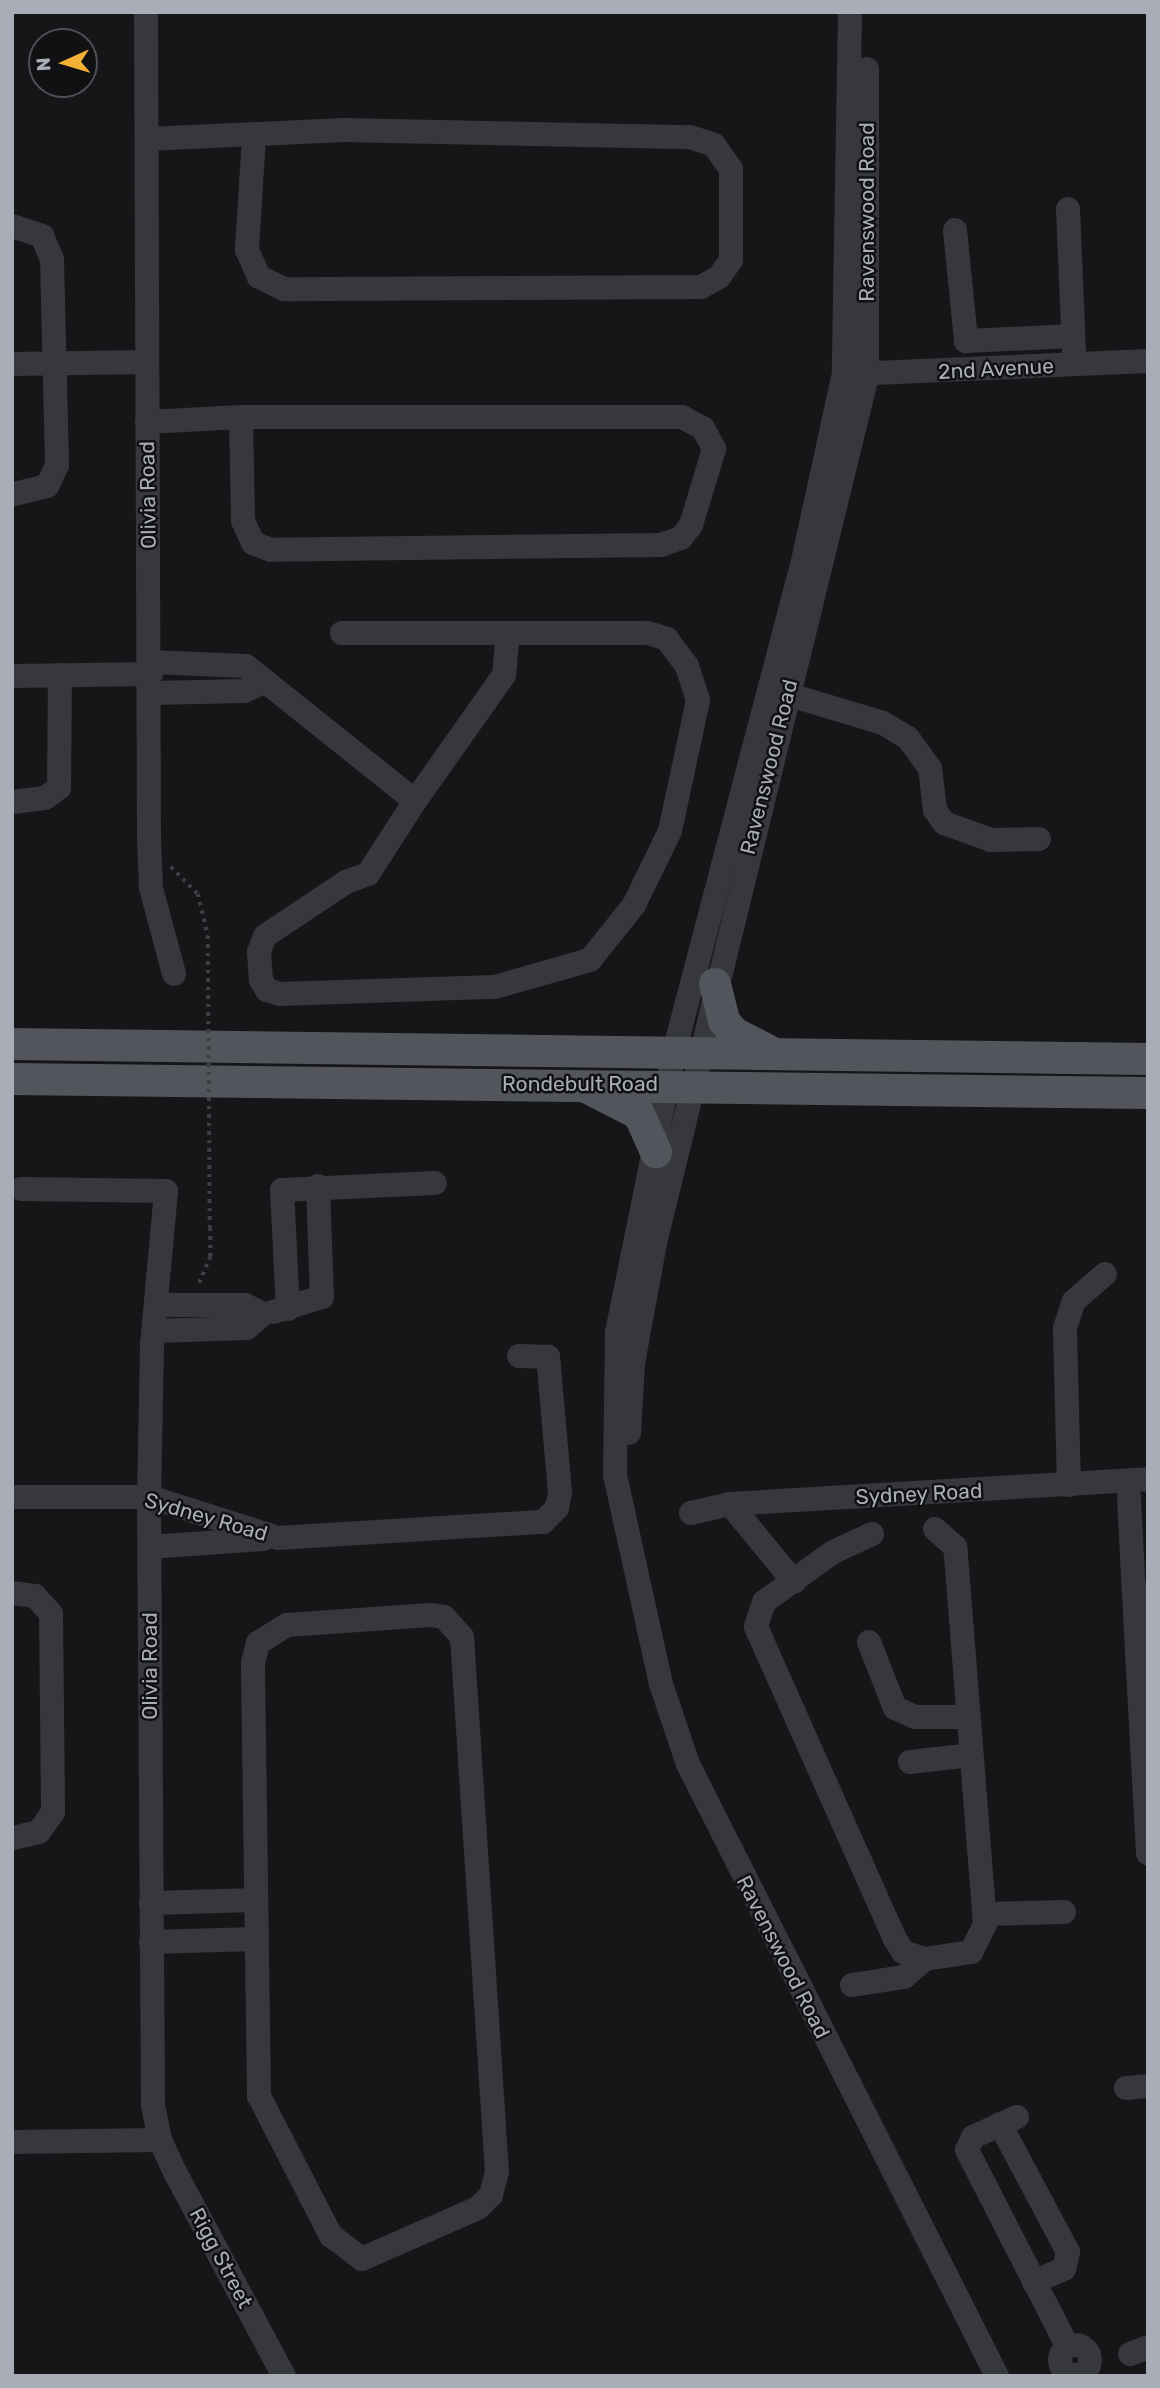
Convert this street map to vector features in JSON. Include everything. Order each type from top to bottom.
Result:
[{"type":"main road","points":[[715,984],[724,1021],[734,1032],[775,1054]]},
{"type":"main road","name":"Rondebult Road","points":[[12,1044],[1148,1059]]},
{"type":"main road","name":"Rondebult Road","points":[[12,1079],[576,1083],[1148,1093]]},
{"type":"main road","points":[[576,1083],[639,1114],[656,1152]]},
{"type":"street","name":"Olivia Road","points":[[146,12],[151,676],[149,837],[151,888],[174,974]]},
{"type":"street","name":"Ravenswood Road","points":[[850,12],[855,374]]},
{"type":"street","name":"Ravenswood Road","points":[[623,1517],[640,1314],[688,1053],[855,374],[867,12]]},
{"type":"street","points":[[147,139],[343,130],[704,140],[715,145],[731,169],[731,260],[719,277],[701,287],[284,289],[259,277],[247,250],[254,135]]},
{"type":"street","points":[[1068,209],[1074,365]]},
{"type":"street","points":[[12,226],[42,236],[52,259],[52,364],[57,465],[47,486],[12,495]]},
{"type":"street","points":[[955,230],[966,341],[1073,337]]},
{"type":"street","name":"2nd Avenue","points":[[855,374],[1148,361]]},
{"type":"street","points":[[12,364],[147,362]]},
{"type":"street","points":[[147,422],[241,416],[682,417],[704,428],[714,449],[691,525],[681,538],[661,545],[271,550],[253,543],[243,521],[241,416]]},
{"type":"street","points":[[342,633],[508,633],[648,633],[676,648],[698,700],[684,776],[660,861],[603,948],[590,960],[537,979],[461,990],[267,990],[259,952],[265,936],[346,882],[368,874],[415,800],[504,675],[508,633]]},
{"type":"street","points":[[177,692],[178,662]]},
{"type":"street","points":[[12,676],[151,676],[178,662],[236,663],[415,800]]},
{"type":"street","points":[[12,802],[44,798],[59,788],[61,675]]},
{"type":"street","points":[[151,676],[177,692],[244,691],[262,682]]},
{"type":"street","points":[[778,692],[883,723],[908,738],[930,768],[935,810],[944,823],[991,840],[1039,839]]},
{"type":"street","name":"Ravenswood Road","points":[[688,1053],[715,984],[778,692]]},
{"type":"street","name":"Ravenswood Road","points":[[682,1085],[656,1152],[628,1273],[613,1378],[615,1475],[661,1684],[688,1764],[997,2376]]},
{"type":"street","points":[[288,1309],[279,1194],[286,1187],[435,1183]]},
{"type":"street","points":[[154,1331],[247,1328],[263,1314],[319,1302],[324,1291],[318,1186]]},
{"type":"street","name":"Olivia Road","points":[[21,1189],[166,1191],[154,1331],[149,1497],[153,2106],[160,2140]]},
{"type":"street","points":[[1069,1485],[1065,1328],[1074,1301],[1105,1274]]},
{"type":"street","points":[[158,1305],[245,1305],[263,1314]]},
{"type":"street","name":"Sydney Road","points":[[12,1497],[149,1497],[278,1538],[525,1526],[551,1517],[559,1493],[548,1357],[520,1356]]},
{"type":"street","name":"Sydney Road","points":[[691,1513],[730,1504],[1148,1479]]},
{"type":"street","points":[[1129,1497],[1141,1594],[1148,1854]]},
{"type":"street","points":[[730,1504],[794,1582]]},
{"type":"street","points":[[872,1534],[833,1552],[764,1602],[758,1636],[895,1938],[903,1952],[925,1959],[971,1951],[983,1935],[985,1914],[955,1547],[936,1529]]},
{"type":"street","points":[[149,1547],[278,1538]]},
{"type":"street","points":[[12,1593],[35,1595],[51,1614],[52,1812],[39,1832],[12,1838]]},
{"type":"street","points":[[444,1617],[462,1637],[497,2172],[491,2195],[478,2208],[375,2256],[362,2259],[345,2251],[331,2236],[259,2096],[255,1939],[253,1663],[258,1643],[287,1625],[444,1617]]},
{"type":"street","points":[[869,1642],[895,1708],[915,1717],[967,1717]]},
{"type":"street","points":[[910,1762],[971,1755]]},
{"type":"street","points":[[151,1903],[256,1900]]},
{"type":"street","points":[[985,1914],[1064,1912]]},
{"type":"street","points":[[151,1942],[255,1939]]},
{"type":"street","points":[[852,1984],[904,1977],[925,1959]]},
{"type":"street","points":[[1034,2282],[1063,2269],[1068,2252],[1009,2120],[973,2137],[967,2150],[1034,2282],[1069,2368]]},
{"type":"street","points":[[12,2142],[160,2140]]},
{"type":"street","name":"Rigg Street","points":[[160,2140],[284,2376]]},
{"type":"path","points":[[149,837],[198,894],[208,936],[210,1228]]}]
